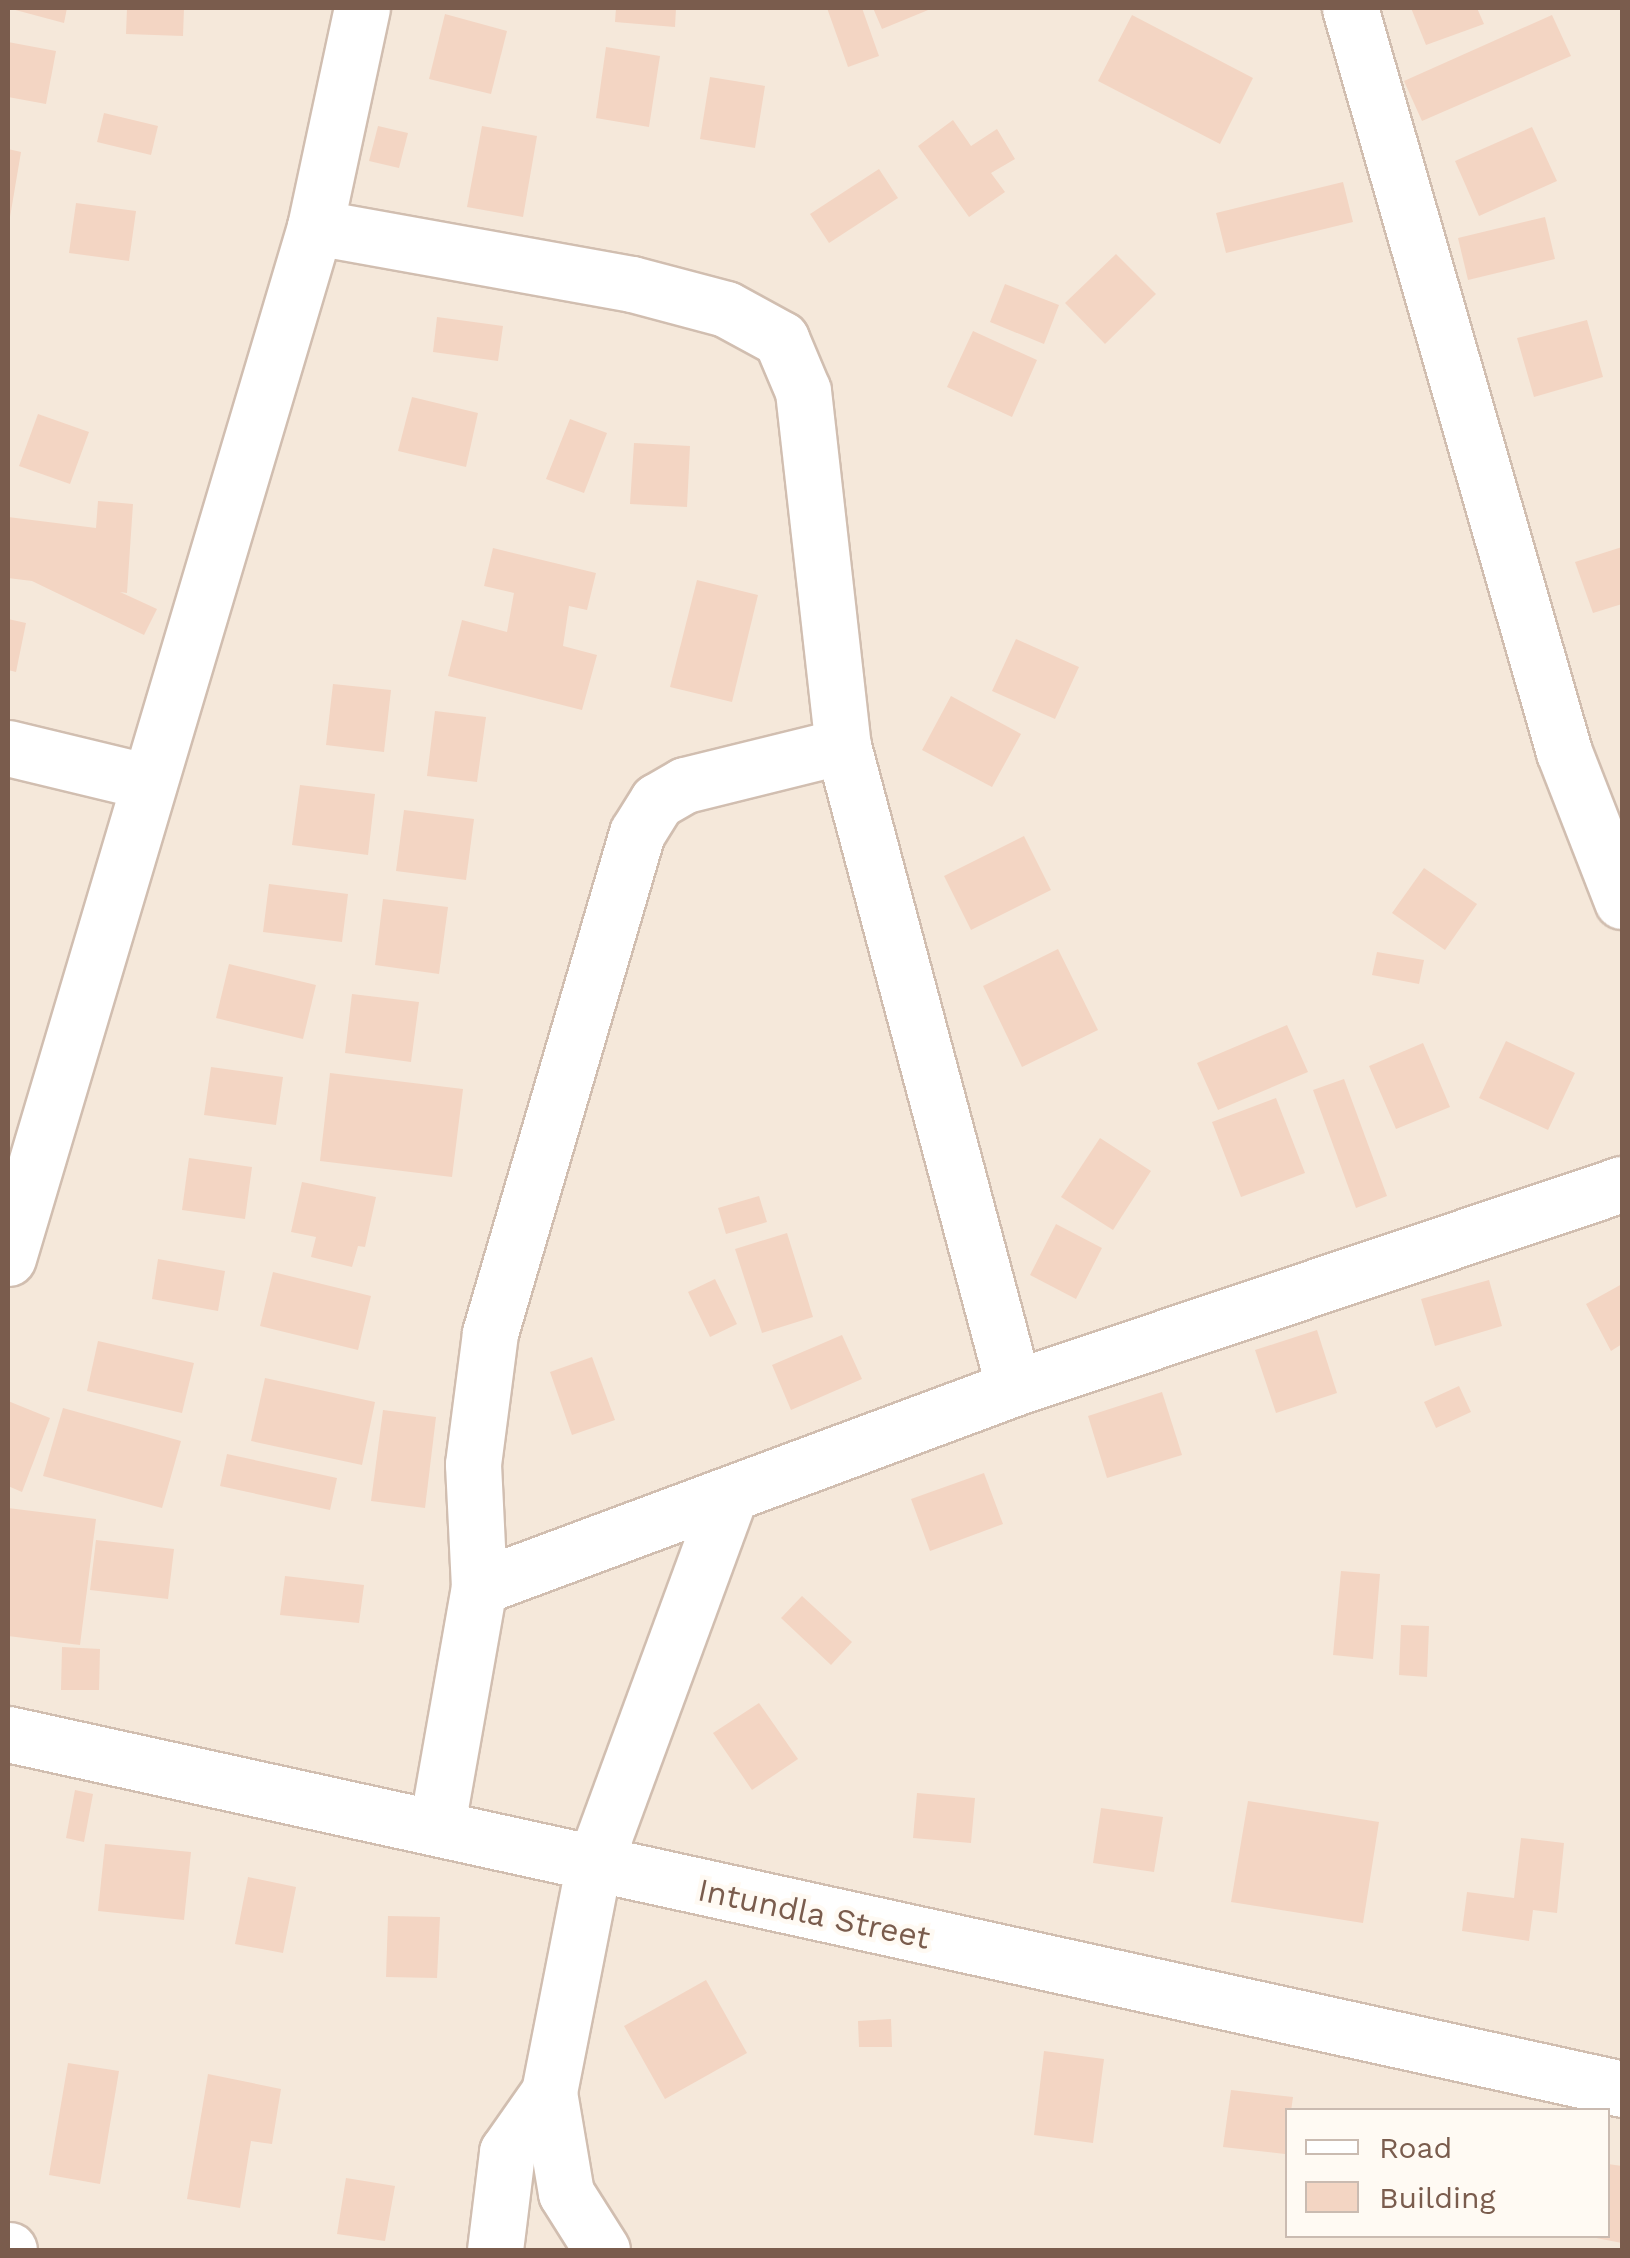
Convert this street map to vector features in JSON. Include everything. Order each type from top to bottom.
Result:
[{"type":"street","points":[[8,1258],[315,227],[362,8]]},
{"type":"street","points":[[1350,8],[1564,752],[1622,901]]},
{"type":"street","points":[[315,227],[632,284],[726,309],[781,339],[802,392],[843,746],[1014,1388]]},
{"type":"street","points":[[437,1825],[478,1587],[473,1464],[490,1334],[637,833],[657,801],[685,786],[843,746]]},
{"type":"street","points":[[8,748],[149,782]]},
{"type":"street","points":[[478,1587],[1014,1388],[1622,1184]]},
{"type":"street","points":[[602,2250],[566,2193],[549,2092],[594,1867],[729,1496]]},
{"type":"street","name":"Intundla Street","points":[[8,1734],[437,1825],[594,1867],[1622,2089]]},
{"type":"street","points":[[494,2250],[507,2152],[549,2092]]},
{"type":"shaded area","points":[[8,8],[1622,8],[1622,2250],[8,2250]]},
{"type":"building","points":[[8,8],[67,8],[64,23]]},
{"type":"building","points":[[127,8],[184,8],[183,36],[126,34]]},
{"type":"building","points":[[616,8],[676,8],[675,27],[615,22]]},
{"type":"building","points":[[827,8],[862,8],[879,56],[848,67]]},
{"type":"building","points":[[873,8],[933,8],[882,29]]},
{"type":"building","points":[[1411,8],[1477,8],[1484,24],[1426,45]]},
{"type":"building","points":[[445,14],[507,31],[491,94],[429,79]]},
{"type":"building","points":[[1132,15],[1253,78],[1220,144],[1098,81]]},
{"type":"building","points":[[1552,15],[1571,56],[1422,121],[1404,81]]},
{"type":"building","points":[[8,42],[56,51],[46,104],[8,97]]},
{"type":"building","points":[[606,47],[660,56],[649,127],[596,118]]},
{"type":"building","points":[[710,77],[765,86],[755,148],[700,139]]},
{"type":"building","points":[[104,113],[158,126],[151,155],[97,142]]},
{"type":"building","points":[[953,120],[971,146],[997,129],[1015,159],[991,173],[1005,192],[969,217],[918,146]]},
{"type":"building","points":[[378,126],[408,133],[399,168],[369,161]]},
{"type":"building","points":[[482,126],[537,136],[523,217],[467,207]]},
{"type":"building","points":[[1532,127],[1557,181],[1479,216],[1455,161]]},
{"type":"building","points":[[8,149],[21,152],[10,217],[8,217]]},
{"type":"building","points":[[879,169],[898,198],[829,243],[810,214]]},
{"type":"building","points":[[1343,182],[1353,222],[1226,253],[1216,213]]},
{"type":"building","points":[[76,203],[136,211],[129,261],[69,253]]},
{"type":"building","points":[[1545,217],[1555,259],[1468,280],[1458,238]]},
{"type":"building","points":[[1116,254],[1156,294],[1105,344],[1065,303]]},
{"type":"building","points":[[1005,284],[1059,305],[1044,344],[990,322]]},
{"type":"building","points":[[437,317],[503,326],[498,361],[433,352]]},
{"type":"building","points":[[1587,320],[1603,377],[1534,397],[1517,338]]},
{"type":"building","points":[[973,331],[1037,360],[1012,417],[947,387]]},
{"type":"building","points":[[412,397],[478,413],[466,467],[398,451]]},
{"type":"building","points":[[38,414],[89,432],[70,484],[19,466]]},
{"type":"building","points":[[570,419],[607,433],[584,493],[546,479]]},
{"type":"building","points":[[634,443],[690,446],[687,507],[630,504]]},
{"type":"building","points":[[98,501],[133,504],[127,593],[120,592],[157,609],[144,635],[32,581],[8,578],[8,517],[96,528]]},
{"type":"building","points":[[1622,547],[1622,604],[1593,613],[1575,562]]},
{"type":"building","points":[[493,548],[596,573],[587,610],[569,606],[563,646],[597,655],[582,710],[448,676],[462,620],[507,632],[514,593],[484,586]]},
{"type":"building","points":[[697,580],[758,595],[732,702],[670,687]]},
{"type":"building","points":[[8,619],[26,623],[16,672],[8,670]]},
{"type":"building","points":[[1016,639],[1079,667],[1055,719],[992,691]]},
{"type":"building","points":[[333,684],[391,690],[384,752],[326,745]]},
{"type":"building","points":[[951,696],[1021,734],[992,787],[922,750]]},
{"type":"building","points":[[435,711],[486,717],[477,782],[427,776]]},
{"type":"building","points":[[300,785],[375,794],[368,855],[292,845]]},
{"type":"building","points":[[404,810],[474,819],[466,880],[396,871]]},
{"type":"building","points":[[1024,836],[1051,890],[971,930],[944,876]]},
{"type":"building","points":[[1424,868],[1477,904],[1445,950],[1392,913]]},
{"type":"building","points":[[269,884],[348,894],[342,942],[263,932]]},
{"type":"building","points":[[383,899],[448,907],[439,974],[375,965]]},
{"type":"building","points":[[1058,949],[1098,1030],[1022,1067],[983,986]]},
{"type":"building","points":[[1377,952],[1424,960],[1419,984],[1372,975]]},
{"type":"building","points":[[229,964],[316,985],[303,1039],[216,1018]]},
{"type":"building","points":[[352,994],[419,1002],[411,1062],[345,1053]]},
{"type":"building","points":[[1287,1025],[1308,1072],[1218,1110],[1197,1063]]},
{"type":"building","points":[[1506,1041],[1575,1073],[1548,1130],[1479,1098]]},
{"type":"building","points":[[1423,1043],[1450,1107],[1396,1129],[1369,1066]]},
{"type":"building","points":[[211,1067],[283,1077],[276,1125],[204,1115]]},
{"type":"building","points":[[330,1073],[463,1089],[452,1177],[320,1161]]},
{"type":"building","points":[[1344,1079],[1387,1196],[1356,1208],[1313,1090]]},
{"type":"building","points":[[1276,1098],[1305,1173],[1241,1197],[1212,1122]]},
{"type":"building","points":[[1100,1138],[1151,1171],[1113,1230],[1061,1197]]},
{"type":"building","points":[[189,1158],[252,1167],[245,1219],[182,1210]]},
{"type":"building","points":[[302,1182],[376,1197],[365,1247],[358,1246],[352,1267],[311,1257],[316,1237],[291,1232]]},
{"type":"building","points":[[759,1196],[767,1222],[726,1234],[718,1208]]},
{"type":"building","points":[[1056,1224],[1102,1248],[1076,1299],[1030,1275]]},
{"type":"building","points":[[787,1233],[813,1317],[762,1333],[735,1249]]},
{"type":"building","points":[[158,1259],[225,1271],[218,1311],[152,1299]]},
{"type":"building","points":[[273,1272],[371,1296],[358,1350],[260,1326]]},
{"type":"building","points":[[715,1279],[737,1324],[710,1337],[688,1292]]},
{"type":"building","points":[[1489,1280],[1502,1326],[1435,1346],[1421,1299]]},
{"type":"building","points":[[1622,1284],[1622,1344],[1611,1351],[1586,1304]]},
{"type":"building","points":[[1317,1330],[1337,1393],[1276,1413],[1255,1350]]},
{"type":"building","points":[[842,1335],[862,1379],[791,1410],[772,1365]]},
{"type":"building","points":[[98,1341],[194,1363],[182,1413],[87,1391]]},
{"type":"building","points":[[592,1357],[615,1420],[572,1435],[550,1372]]},
{"type":"building","points":[[265,1378],[375,1402],[362,1465],[251,1441]]},
{"type":"building","points":[[1459,1386],[1471,1412],[1436,1428],[1424,1402]]},
{"type":"building","points":[[1162,1392],[1182,1455],[1107,1478],[1088,1416]]},
{"type":"building","points":[[8,1401],[50,1418],[22,1492],[8,1486]]},
{"type":"building","points":[[63,1408],[181,1441],[162,1508],[43,1476]]},
{"type":"building","points":[[383,1410],[436,1417],[425,1508],[371,1501]]},
{"type":"building","points":[[227,1454],[337,1478],[330,1510],[220,1486]]},
{"type":"building","points":[[984,1473],[1003,1524],[930,1551],[911,1499]]},
{"type":"building","points":[[8,1508],[96,1519],[80,1645],[8,1636]]},
{"type":"building","points":[[96,1540],[174,1549],[168,1599],[90,1590]]},
{"type":"building","points":[[1341,1571],[1380,1574],[1373,1659],[1333,1655]]},
{"type":"building","points":[[285,1576],[364,1585],[359,1623],[280,1615]]},
{"type":"building","points":[[802,1596],[852,1642],[831,1665],[781,1618]]},
{"type":"building","points":[[1401,1625],[1429,1626],[1427,1677],[1399,1675]]},
{"type":"building","points":[[62,1647],[100,1649],[99,1690],[61,1690]]},
{"type":"building","points":[[759,1703],[798,1759],[752,1790],[713,1733]]},
{"type":"building","points":[[75,1790],[93,1794],[84,1842],[66,1838]]},
{"type":"building","points":[[917,1793],[975,1798],[971,1843],[913,1838]]},
{"type":"building","points":[[1248,1801],[1379,1822],[1363,1923],[1231,1902]]},
{"type":"building","points":[[1101,1808],[1163,1817],[1154,1872],[1093,1863]]},
{"type":"building","points":[[1521,1838],[1564,1843],[1557,1913],[1533,1910],[1529,1941],[1462,1931],[1467,1892],[1514,1898]]},
{"type":"building","points":[[105,1844],[191,1852],[184,1920],[98,1911]]},
{"type":"building","points":[[248,1877],[296,1887],[283,1953],[235,1944]]},
{"type":"building","points":[[388,1916],[440,1917],[437,1978],[386,1977]]},
{"type":"building","points":[[706,1980],[747,2053],[665,2099],[624,2026]]},
{"type":"building","points":[[891,2019],[892,2047],[859,2047],[858,2021]]},
{"type":"building","points":[[1044,2051],[1104,2059],[1093,2143],[1034,2135]]},
{"type":"building","points":[[68,2063],[119,2071],[100,2184],[49,2175]]},
{"type":"building","points":[[208,2074],[281,2089],[272,2144],[251,2141],[240,2208],[187,2199]]},
{"type":"building","points":[[1231,2090],[1293,2097],[1291,2108],[1285,2108],[1285,2154],[1223,2147]]},
{"type":"building","points":[[1610,2164],[1622,2166],[1622,2243],[1596,2238],[1610,2238]]},
{"type":"building","points":[[346,2178],[395,2186],[385,2241],[337,2234]]}]
